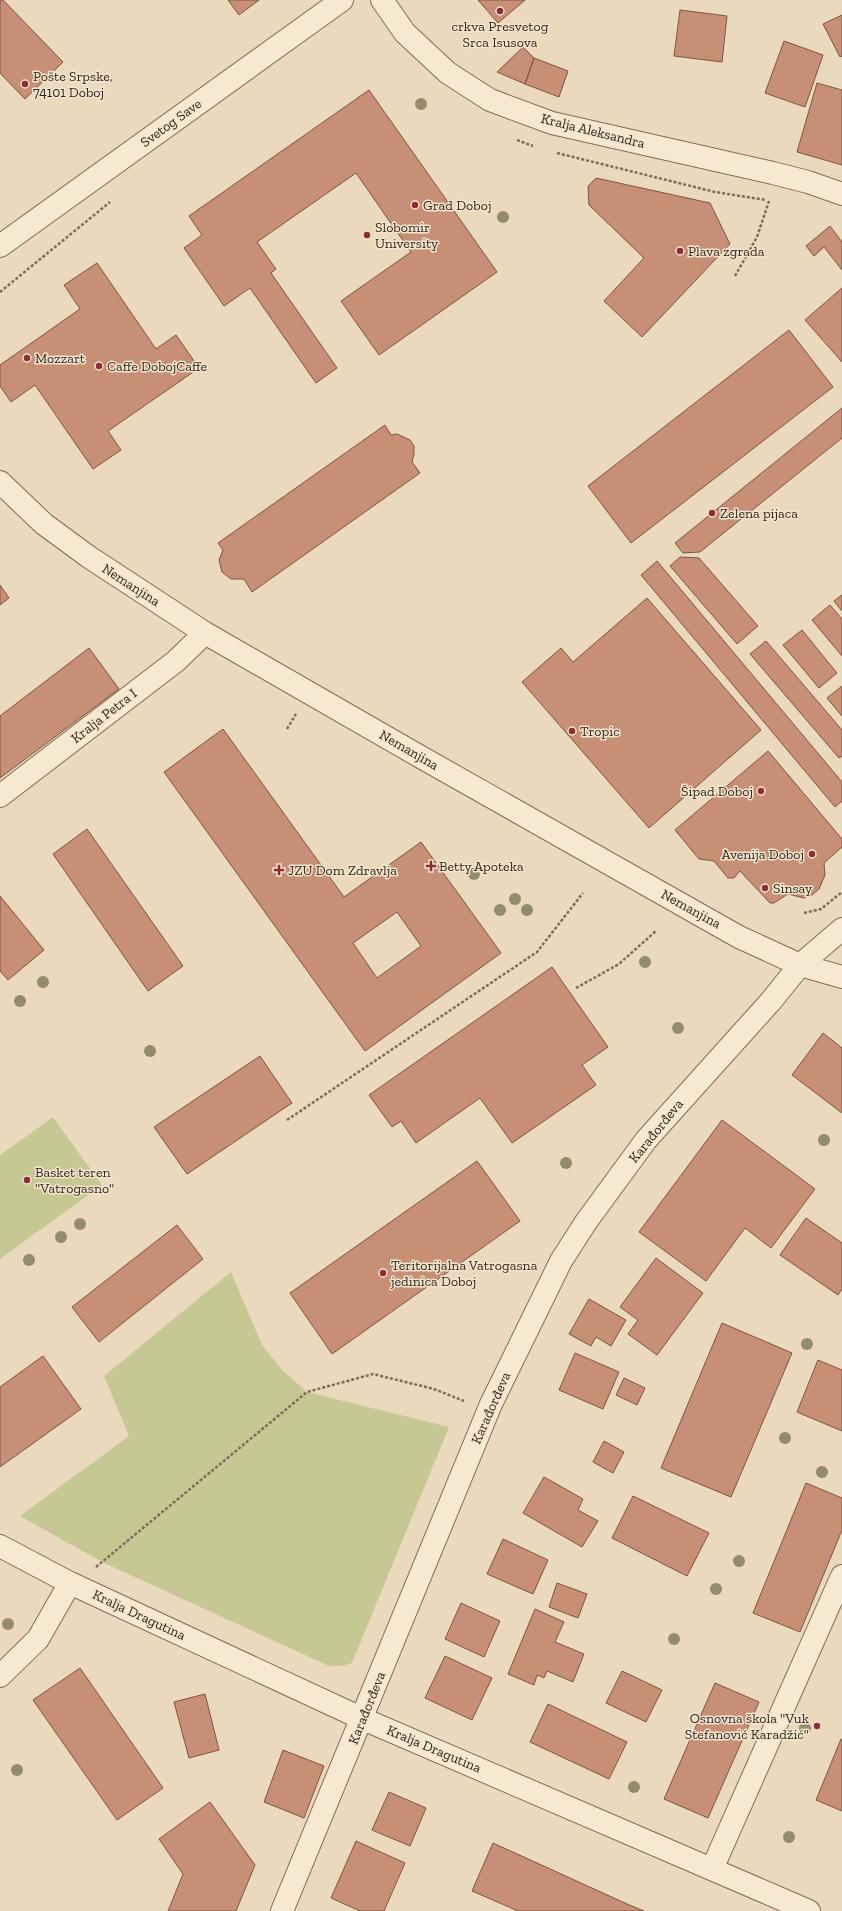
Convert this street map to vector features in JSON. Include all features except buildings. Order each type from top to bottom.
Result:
[{"type":"street","name":"Svetog Save","points":[[0,246],[342,0]]},
{"type":"street","name":"Kralja Aleksandra","points":[[382,0],[404,33],[448,73],[490,100],[552,123],[780,175],[808,182],[842,194]]},
{"type":"street","name":"Nemanjina","points":[[0,482],[44,524],[89,557],[205,633],[732,933],[800,965],[842,978]]},
{"type":"street","name":"Kralja Petra I","points":[[0,796],[176,661],[205,633]]},
{"type":"street","name":"Karađorđeva","points":[[282,1911],[363,1719],[491,1404],[561,1261],[586,1222],[646,1140],[771,1001],[800,965],[842,929]]},
{"type":"street","name":"Kralja Dragutina","points":[[0,1546],[70,1583],[363,1719],[809,1911]]},
{"type":"street","points":[[712,1869],[842,1576]]},
{"type":"street","points":[[0,1676],[38,1639],[70,1583]]},
{"type":"path","points":[[735,276],[757,237],[769,201]]},
{"type":"path","points":[[0,292],[110,202]]},
{"type":"path","points":[[804,913],[821,909],[842,892]]},
{"type":"path","points":[[287,1120],[537,952],[582,893]]},
{"type":"path","points":[[576,988],[619,964],[656,931]]},
{"type":"path","points":[[94,1568],[307,1392],[373,1374],[434,1389],[471,1404]]},
{"type":"green space","points":[[53,1117],[102,1185],[0,1259],[0,1155]]},
{"type":"green space","points":[[231,1272],[262,1345],[282,1370],[307,1392],[449,1427],[352,1663],[341,1666],[329,1666],[102,1562],[20,1516],[129,1436],[104,1376]]},
{"type":"place","name":"crkva Presvetog Srca Isusova","points":[[500,11]]},
{"type":"place","name":"Pošte Srpske, 74101 Doboj","points":[[25,84]]},
{"type":"place","name":"Grad Doboj","points":[[415,205]]},
{"type":"place","name":"Slobomir University","points":[[367,235]]},
{"type":"place","name":"Plava zgrada","points":[[680,251]]},
{"type":"place","name":"Mozzart","points":[[27,358]]},
{"type":"place","name":"Caffe DobojCaffe","points":[[99,366]]},
{"type":"place","name":"Zelena pijaca","points":[[712,513]]},
{"type":"place","name":"Tropic","points":[[572,731]]},
{"type":"place","name":"Šipad Doboj","points":[[761,791]]},
{"type":"place","name":"Avenija Doboj","points":[[812,854]]},
{"type":"place","name":"Betty Apoteka","points":[[431,866]]},
{"type":"place","name":"JZU Dom Zdravlja","points":[[279,870]]},
{"type":"place","name":"Sinsay","points":[[765,888]]},
{"type":"place","name":"Basket teren \"Vatrogasno\"","points":[[27,1180]]},
{"type":"place","name":"Teritorijalna Vatrogasna jedinica Doboj","points":[[383,1273]]},
{"type":"place","name":"Osnovna škola \"Vuk Stefanović Karadžić\"","points":[[817,1726]]}]
